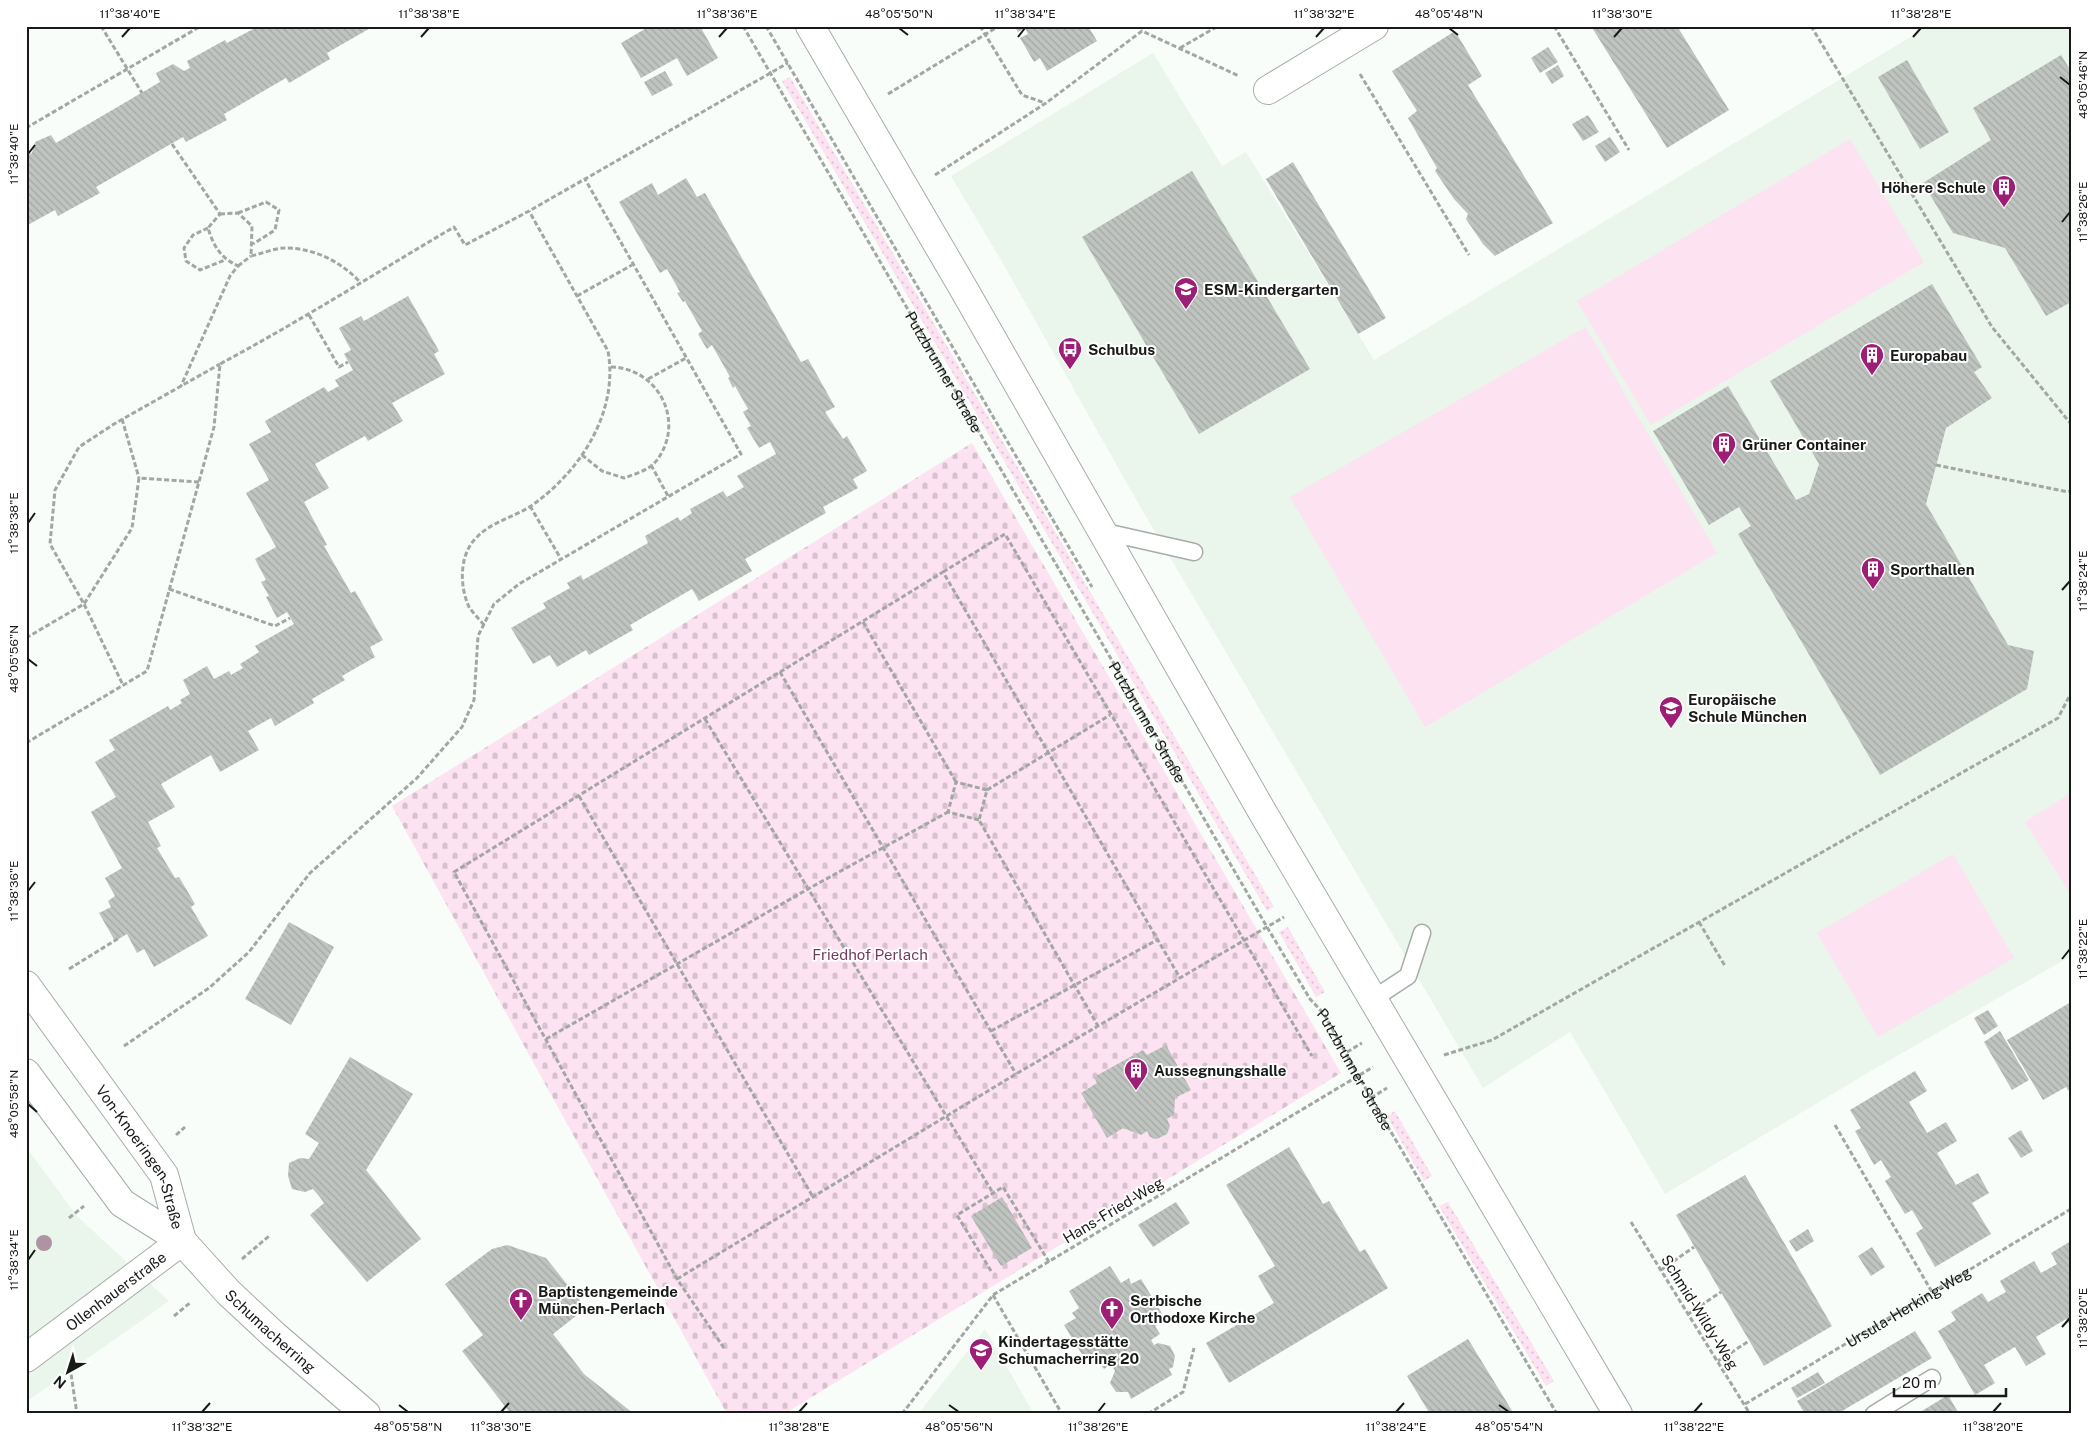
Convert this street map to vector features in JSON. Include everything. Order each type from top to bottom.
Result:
[{"type":"main road","points":[[810,26],[1373,1000],[1618,1414]]},
{"type":"main road","points":[[1268,90],[1374,26]]},
{"type":"main road","name":"Von-Knoeringen-Straße","points":[[26,985],[164,1175],[182,1241]]},
{"type":"main road","name":"Von-Knoeringen-Straße","points":[[26,1074],[122,1203],[182,1241]]},
{"type":"main road","name":"Ollenhauerstraße","points":[[26,1358],[182,1241]]},
{"type":"main road","name":"Schumacherring","points":[[182,1241],[228,1292],[267,1329],[366,1414]]},
{"type":"lane","points":[[1101,531],[1194,552]]},
{"type":"lane","points":[[1373,1000],[1408,976],[1422,933]]},
{"type":"lane","points":[[1874,1414],[1932,1378]]},
{"type":"path","points":[[101,26],[142,93]]},
{"type":"path","points":[[26,128],[201,26]]},
{"type":"path","name":"Putzbrunner Straße","points":[[743,26],[1267,927],[1310,999],[1324,1014],[1347,1052],[1358,1076],[1557,1414]]},
{"type":"path","name":"Putzbrunner Straße","points":[[766,26],[1093,589]]},
{"type":"path","points":[[980,26],[1022,95],[1046,103]]},
{"type":"path","points":[[888,94],[999,26]]},
{"type":"path","points":[[1180,48],[1218,26]]},
{"type":"path","points":[[1554,26],[1629,150]]},
{"type":"path","points":[[1811,26],[1992,327],[2071,424]]},
{"type":"path","points":[[935,175],[1046,103],[1143,28],[1268,90]]},
{"type":"path","points":[[1343,45],[1469,255]]},
{"type":"path","points":[[123,685],[84,604],[50,544],[55,490],[80,447],[122,419],[309,316],[360,282],[454,227],[465,245],[529,212],[788,62]]},
{"type":"path","points":[[172,144],[220,214]]},
{"type":"path","points":[[124,1046],[209,988],[249,952],[310,873],[416,778],[462,727],[474,700],[478,636],[494,604],[519,584],[741,454],[585,179]]},
{"type":"path","points":[[225,260],[200,270],[186,261],[184,248],[193,235],[208,228],[220,214],[238,213],[266,202],[279,210],[275,230],[253,244]]},
{"type":"path","points":[[484,625],[470,608],[463,588],[466,551],[477,536],[530,506],[565,476],[582,455],[599,426],[609,394],[612,367],[608,350],[529,212]]},
{"type":"path","points":[[238,213],[252,226],[253,244],[251,256]]},
{"type":"path","points":[[208,228],[214,248],[225,260],[238,266]]},
{"type":"path","points":[[181,386],[230,276],[238,266],[251,256],[284,248],[321,254],[347,269],[360,282]]},
{"type":"path","points":[[577,296],[632,264]]},
{"type":"path","points":[[309,316],[339,367],[348,362]]},
{"type":"path","points":[[648,379],[686,358]]},
{"type":"path","points":[[26,743],[147,671],[214,427],[220,364]]},
{"type":"path","points":[[582,455],[602,471],[624,478],[657,461],[668,435],[668,413],[665,399],[648,379],[633,371],[612,367]]},
{"type":"path","points":[[26,638],[84,604],[132,528],[139,478],[122,419]]},
{"type":"path","points":[[651,465],[668,496]]},
{"type":"path","points":[[1936,465],[2071,491]]},
{"type":"path","points":[[139,478],[199,482]]},
{"type":"path","points":[[530,506],[561,559]]},
{"type":"path","points":[[724,1348],[677,1279],[454,872],[1005,534],[1312,1056]]},
{"type":"path","points":[[943,572],[1180,978]]},
{"type":"path","points":[[169,589],[275,626],[290,618]]},
{"type":"path","points":[[863,622],[956,782],[986,790]]},
{"type":"path","points":[[780,672],[1016,1074]]},
{"type":"path","points":[[1449,1052],[1492,1040],[2058,718],[2071,693]]},
{"type":"path","points":[[978,820],[986,790],[1110,715]]},
{"type":"path","points":[[705,719],[993,1193]]},
{"type":"path","points":[[948,812],[956,782]]},
{"type":"path","points":[[579,796],[675,964],[813,1197]]},
{"type":"path","points":[[545,1040],[675,964],[948,812],[978,820],[1098,1026]]},
{"type":"path","points":[[1279,908],[1289,925]]},
{"type":"path","points":[[677,1279],[1016,1074],[1284,917]]},
{"type":"path","points":[[1699,922],[1724,966]]},
{"type":"path","points":[[69,969],[119,938]]},
{"type":"path","points":[[991,1031],[1157,940]]},
{"type":"path","name":"Putzbrunner Straße","points":[[1355,1036],[1364,1052]]},
{"type":"path","points":[[1347,1052],[1366,1041]]},
{"type":"path","name":"Putzbrunner Straße","points":[[1368,1060],[1373,1067]]},
{"type":"path","name":"Hans-Fried-Weg","points":[[902,1414],[993,1295],[1373,1067]]},
{"type":"path","points":[[1371,1098],[1386,1089]]},
{"type":"path","points":[[1835,1125],[1932,1292]]},
{"type":"path","points":[[991,1271],[957,1215],[1003,1187],[1049,1262]]},
{"type":"path","name":"Ursula-Herking-Weg","points":[[1745,1404],[2071,1209]]},
{"type":"path","name":"Schmid-Wildy-Weg","points":[[1631,1222],[1750,1414]]},
{"type":"path","points":[[238,1262],[269,1236]]},
{"type":"path","points":[[1661,1270],[1694,1247]]},
{"type":"path","points":[[1688,1314],[1721,1292]]},
{"type":"path","points":[[993,1295],[1062,1414]]},
{"type":"path","points":[[1718,1361],[1749,1341]]},
{"type":"path","points":[[1148,1414],[1183,1392],[1194,1348]]},
{"type":"path","points":[[72,1382],[76,1414]]},
{"type":"shaded area","name":"Europäische Schule München","points":[[1929,26],[2071,26],[2071,956],[1864,1075],[1665,1194],[1570,1032],[1483,1088],[1138,503],[1001,260],[951,176],[1153,53],[1222,166],[1246,152],[1374,360]]},
{"type":"shaded area","points":[[26,1147],[77,1216],[169,1301],[26,1402]]},
{"type":"shaded area","name":"Kindertagesstätte Schumacherring 20","points":[[985,1329],[1034,1414],[918,1414]]},
{"type":"green space","points":[[790,77],[1274,907],[1267,911],[782,81]]},
{"type":"green space","points":[[1850,139],[1924,262],[1651,425],[1577,301]]},
{"type":"green space","points":[[1586,327],[1717,553],[1425,727],[1290,497]]},
{"type":"green space","name":"Friedhof Perlach","points":[[972,443],[1341,1073],[784,1414],[727,1414],[392,806]]},
{"type":"green space","points":[[2071,793],[2071,895],[2025,822]]},
{"type":"green space","points":[[1953,854],[2014,958],[1878,1037],[1817,933]]},
{"type":"green space","points":[[1288,927],[1325,992],[1316,997],[1279,932]]},
{"type":"green space","points":[[1395,1111],[1432,1176],[1424,1181],[1387,1116]]},
{"type":"green space","points":[[1448,1202],[1554,1381],[1546,1386],[1439,1206]]},
{"type":"building","points":[[259,26],[374,26],[327,53],[330,59],[289,83],[286,78],[224,114],[227,120],[186,142],[183,137],[96,187],[100,193],[58,216],[55,210],[26,226],[26,152],[28,155],[32,153],[35,142],[51,135],[56,143],[160,82],[156,73],[173,64],[184,71],[190,68],[187,61],[225,40],[227,43]]},
{"type":"building","points":[[650,26],[700,26],[718,58],[687,76],[677,58],[641,78],[621,43]]},
{"type":"building","points":[[1014,26],[1088,26],[1097,41],[1047,71],[1040,58],[1034,62],[1020,38],[1028,34],[1025,28],[1018,32]]},
{"type":"building","points":[[1591,26],[1677,26],[1729,110],[1667,148]]},
{"type":"building","points":[[1455,31],[1482,76],[1468,85],[1553,223],[1495,256],[1483,244],[1466,219],[1468,214],[1454,199],[1435,171],[1437,168],[1408,118],[1417,111],[1392,71]]},
{"type":"building","points":[[1548,47],[1558,62],[1540,73],[1531,58]]},
{"type":"building","name":"Höhere Schule","points":[[2061,55],[2071,71],[2071,302],[2046,316],[2005,248],[1953,233],[1923,183],[1991,140],[1973,108]]},
{"type":"building","points":[[1907,60],[1949,132],[1920,149],[1878,77]]},
{"type":"building","points":[[1558,65],[1564,76],[1552,84],[1545,73]]},
{"type":"building","points":[[665,71],[673,85],[652,96],[644,82]]},
{"type":"building","points":[[1588,115],[1599,132],[1583,141],[1572,124]]},
{"type":"building","points":[[1610,137],[1620,152],[1605,162],[1595,146]]},
{"type":"building","points":[[1293,162],[1386,318],[1358,334],[1266,179]]},
{"type":"building","points":[[1192,171],[1310,369],[1199,434],[1082,237]]},
{"type":"building","points":[[686,178],[697,197],[705,193],[801,362],[808,359],[835,407],[825,412],[843,439],[847,436],[867,471],[853,479],[858,488],[823,507],[826,513],[745,559],[752,571],[699,601],[692,589],[630,625],[633,630],[589,655],[586,650],[557,667],[550,655],[533,664],[511,628],[546,608],[543,603],[570,588],[567,583],[581,575],[583,580],[648,543],[645,536],[678,517],[680,521],[692,513],[690,509],[723,491],[727,497],[744,487],[737,476],[776,454],[770,442],[759,448],[747,428],[751,426],[743,412],[748,409],[735,386],[733,388],[728,378],[730,377],[712,345],[707,349],[698,334],[702,331],[685,301],[683,302],[677,293],[680,292],[667,269],[660,273],[619,202],[652,183],[658,195]]},
{"type":"building","name":"Sporthallen","points":[[1932,284],[1982,367],[1974,372],[1992,398],[1946,428],[1926,504],[2008,645],[2034,651],[2027,689],[1880,775],[1738,534],[1751,526],[1739,507],[1709,525],[1653,431],[1728,386],[1796,500],[1809,494],[1819,464],[1770,381]]},
{"type":"building","points":[[408,296],[439,351],[434,354],[445,374],[392,403],[403,421],[368,441],[365,436],[315,464],[329,488],[304,502],[327,545],[324,546],[351,593],[355,591],[383,640],[370,647],[375,657],[342,676],[345,680],[312,699],[314,703],[275,726],[271,718],[248,731],[259,750],[220,772],[211,755],[161,784],[175,807],[148,822],[161,846],[157,848],[175,878],[179,877],[195,904],[191,907],[208,936],[154,967],[144,949],[137,953],[127,934],[115,941],[99,913],[111,907],[108,901],[115,896],[105,878],[122,868],[91,812],[116,797],[95,762],[115,750],[109,740],[168,706],[170,710],[182,703],[180,700],[190,694],[183,680],[207,666],[214,679],[229,671],[231,675],[243,668],[240,664],[259,652],[255,646],[294,624],[287,612],[277,618],[266,597],[269,596],[261,582],[266,580],[255,559],[276,547],[246,493],[269,480],[249,444],[271,432],[265,421],[324,387],[328,392],[339,386],[335,380],[353,370],[344,354],[351,350],[339,328],[361,316],[364,321]]},
{"type":"building","points":[[289,922],[334,947],[291,1025],[245,999]]},
{"type":"building","points":[[2071,1002],[2071,1094],[2066,1087],[2043,1100],[2007,1040]]},
{"type":"building","points":[[1988,1010],[1998,1026],[1984,1035],[1974,1018]]},
{"type":"building","points":[[2000,1031],[2029,1080],[2012,1090],[1984,1042]]},
{"type":"building","name":"Aussegnungshalle","points":[[1166,1045],[1191,1090],[1175,1098],[1174,1115],[1167,1119],[1170,1126],[1167,1134],[1157,1139],[1150,1137],[1147,1131],[1141,1135],[1123,1128],[1107,1138],[1081,1093],[1097,1083],[1094,1077],[1143,1050],[1147,1055]]},
{"type":"building","points":[[350,1057],[413,1094],[366,1170],[421,1239],[367,1282],[310,1215],[324,1203],[319,1196],[313,1189],[305,1192],[292,1189],[288,1176],[289,1163],[300,1158],[309,1159],[319,1143],[305,1134]]},
{"type":"building","points":[[1915,1071],[1927,1091],[1909,1102],[1927,1133],[1946,1122],[1957,1141],[1937,1153],[1956,1185],[1978,1173],[1989,1193],[1972,1203],[1991,1234],[1935,1267],[1916,1233],[1923,1228],[1912,1210],[1905,1214],[1885,1181],[1891,1177],[1881,1160],[1874,1165],[1855,1131],[1861,1128],[1850,1110]]},
{"type":"building","points":[[2021,1130],[2033,1151],[2021,1158],[2008,1138]]},
{"type":"building","points":[[1289,1147],[1323,1204],[1329,1201],[1360,1252],[1365,1249],[1388,1288],[1229,1383],[1206,1343],[1274,1303],[1258,1276],[1275,1266],[1226,1185]]},
{"type":"building","points":[[1745,1175],[1832,1326],[1764,1366],[1676,1215]]},
{"type":"building","points":[[1002,1197],[1032,1248],[1001,1266],[971,1216]]},
{"type":"building","points":[[1176,1202],[1190,1223],[1153,1247],[1138,1225]]},
{"type":"building","points":[[1808,1229],[1814,1241],[1796,1252],[1789,1241]]},
{"type":"building","points":[[2071,1241],[2071,1327],[2066,1319],[2036,1337],[2046,1354],[2026,1366],[2015,1347],[1984,1365],[1995,1383],[1975,1395],[1938,1331],[1956,1320],[1951,1312],[1982,1293],[1988,1302],[2006,1292],[2000,1281],[2034,1261],[2041,1273],[2057,1264],[2051,1253]]},
{"type":"building","name":"Baptistengemeinde München-Perlach","points":[[507,1245],[546,1258],[586,1308],[553,1334],[584,1374],[634,1414],[511,1414],[462,1351],[483,1335],[445,1284],[492,1249]]},
{"type":"building","points":[[1872,1247],[1885,1267],[1871,1276],[1858,1256]]},
{"type":"building","name":"Serbische Orthodoxe Kirche","points":[[1110,1266],[1121,1283],[1129,1278],[1131,1284],[1141,1279],[1166,1320],[1155,1326],[1160,1334],[1151,1340],[1154,1345],[1158,1343],[1170,1346],[1175,1356],[1173,1367],[1169,1369],[1172,1375],[1131,1399],[1128,1392],[1116,1392],[1110,1383],[1115,1371],[1111,1364],[1104,1369],[1098,1361],[1089,1366],[1064,1325],[1076,1318],[1072,1313],[1079,1308],[1069,1291]]},
{"type":"building","points":[[1915,1331],[1932,1358],[1837,1414],[1805,1414],[1797,1401]]},
{"type":"building","points":[[1468,1339],[1514,1414],[1430,1414],[1407,1376]]},
{"type":"building","points":[[1818,1372],[1825,1383],[1797,1398],[1791,1388]]},
{"type":"building","points":[[1948,1395],[1959,1414],[1917,1414]]},
{"type":"place","name":"Höhere Schule","points":[[2004,208]]},
{"type":"place","name":"ESM-Kindergarten","points":[[1186,310]]},
{"type":"place","name":"Schulbus","points":[[1070,370]]},
{"type":"place","name":"Europabau","points":[[1872,376]]},
{"type":"place","name":"Grüner Container","points":[[1724,465]]},
{"type":"place","name":"Sporthallen","points":[[1873,590]]},
{"type":"place","name":"Europäische Schule München","points":[[1671,729]]},
{"type":"place","name":"Aussegnungshalle","points":[[1136,1091]]},
{"type":"place","name":"Baptistengemeinde München-Perlach","points":[[521,1321]]},
{"type":"place","name":"Serbische Orthodoxe Kirche","points":[[1112,1330]]},
{"type":"place","name":"Kindertagesstätte Schumacherring 20","points":[[981,1371]]}]
